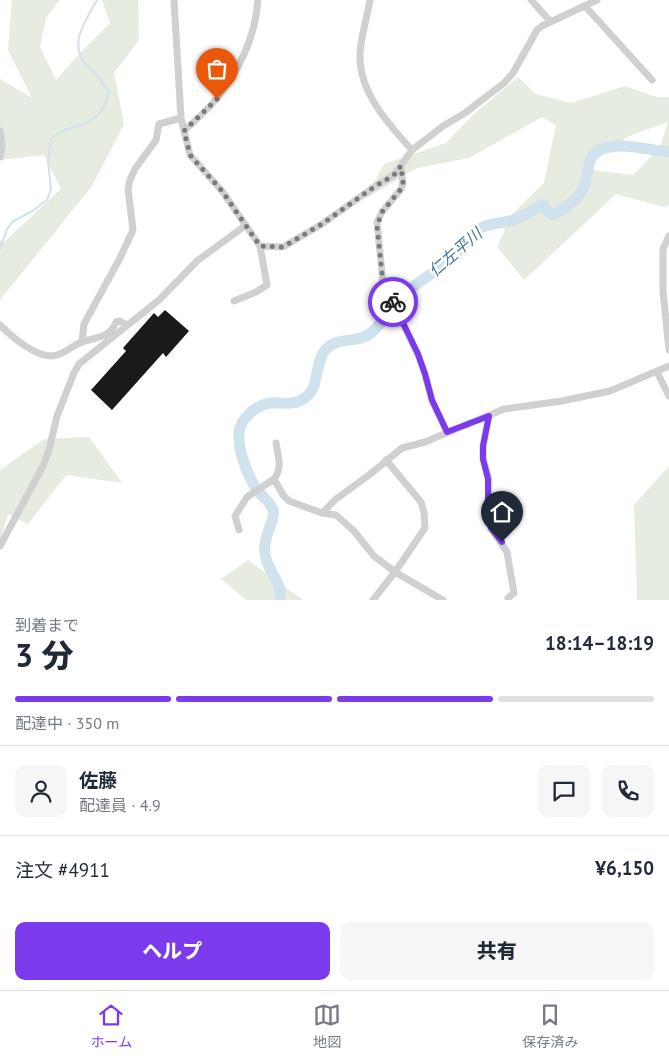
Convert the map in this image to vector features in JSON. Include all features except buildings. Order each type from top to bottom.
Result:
[{"type":"street","points":[[174,0],[181,118],[190,155],[222,191],[260,246],[267,285],[256,292],[234,300]]},
{"type":"street","points":[[184,131],[217,99],[245,56],[254,32],[258,0]]},
{"type":"street","points":[[370,0],[360,49],[362,75],[386,123],[412,150]]},
{"type":"street","points":[[531,0],[551,22]]},
{"type":"street","points":[[260,246],[283,247],[322,224],[394,175],[412,150],[504,83],[513,73],[537,30],[597,0]]},
{"type":"street","points":[[585,6],[652,80]]},
{"type":"street","points":[[82,342],[84,324],[134,230],[128,189],[130,180],[135,169],[156,140],[159,124],[181,118]]},
{"type":"street","points":[[0,131],[2,147],[0,157]]},
{"type":"street","points":[[401,166],[403,183],[401,189],[382,212],[377,222],[384,286],[418,354],[432,400],[447,432]]},
{"type":"street","points":[[0,546],[43,466],[57,416],[79,364],[159,300],[198,261],[246,225]]},
{"type":"street","points":[[669,236],[663,249],[663,300],[669,350]]},
{"type":"street","points":[[0,325],[22,345],[55,356],[82,342],[108,334],[116,322],[120,321],[127,325]]},
{"type":"street","points":[[322,513],[336,499],[402,448],[425,442],[504,409],[562,402],[610,390],[669,366]]},
{"type":"street","points":[[657,372],[669,396]]},
{"type":"street","points":[[489,416],[483,446],[483,459],[488,479],[488,512],[491,528],[507,552],[514,593],[508,598]]},
{"type":"street","points":[[239,530],[235,516],[246,496],[274,479],[278,473],[280,466],[276,443]]},
{"type":"street","points":[[373,600],[425,528],[421,502],[386,460]]},
{"type":"street","points":[[274,479],[283,495],[289,500],[322,513],[336,515],[345,522],[374,556],[395,572],[443,600]]},
{"type":"shaded area","points":[[12,0],[60,0],[46,18],[40,47],[56,80],[110,23],[102,0],[138,0],[139,40],[114,73],[124,124],[92,186],[0,300],[0,240],[4,242],[61,189],[44,155],[0,160],[0,79],[32,98],[8,50]]},
{"type":"shaded area","points":[[518,77],[536,94],[571,103],[625,86],[656,97],[669,97],[669,205],[664,207],[616,194],[524,280],[497,247],[512,214],[544,183],[556,125],[542,117],[469,158],[417,168],[365,199],[384,164],[446,143],[474,114]],"holes":[[[668,122],[660,147],[633,175],[584,169],[629,136]]]},
{"type":"shaded area","points":[[89,437],[122,483],[66,475],[28,524],[8,514],[0,542],[0,470],[44,439]]},
{"type":"shaded area","points":[[669,466],[669,600],[637,600],[634,505]]},
{"type":"shaded area","points":[[248,560],[303,600],[246,600],[221,579]]},
{"type":"waterway","points":[[0,249],[7,229],[12,222],[34,210],[47,200],[51,189],[48,161],[51,139],[60,133],[93,120],[105,106],[109,93],[102,81],[81,57],[78,41],[84,24],[97,0]]},
{"type":"waterway","name":"仁左平川","points":[[280,600],[279,588],[266,560],[265,552],[267,537],[273,519],[273,510],[253,484],[240,448],[239,433],[242,423],[246,418],[254,410],[265,404],[293,403],[306,397],[313,387],[322,354],[326,349],[336,343],[360,338],[371,333],[412,288],[455,255],[477,230],[482,227],[517,219],[543,204],[549,213],[553,215],[577,198],[582,190],[590,160],[598,150],[607,147],[625,146],[669,152]]},
{"type":"way so far","points":[[217,99],[184,131],[190,155],[222,191],[260,246],[283,247],[322,224],[394,175],[401,166],[403,183],[401,189],[382,212],[377,222],[383,283],[393,302]]},
{"type":"route","points":[[393,302],[418,354],[432,400],[447,432],[489,416],[484,433],[483,446],[483,459],[488,479],[488,512],[491,528],[502,542]]}]
